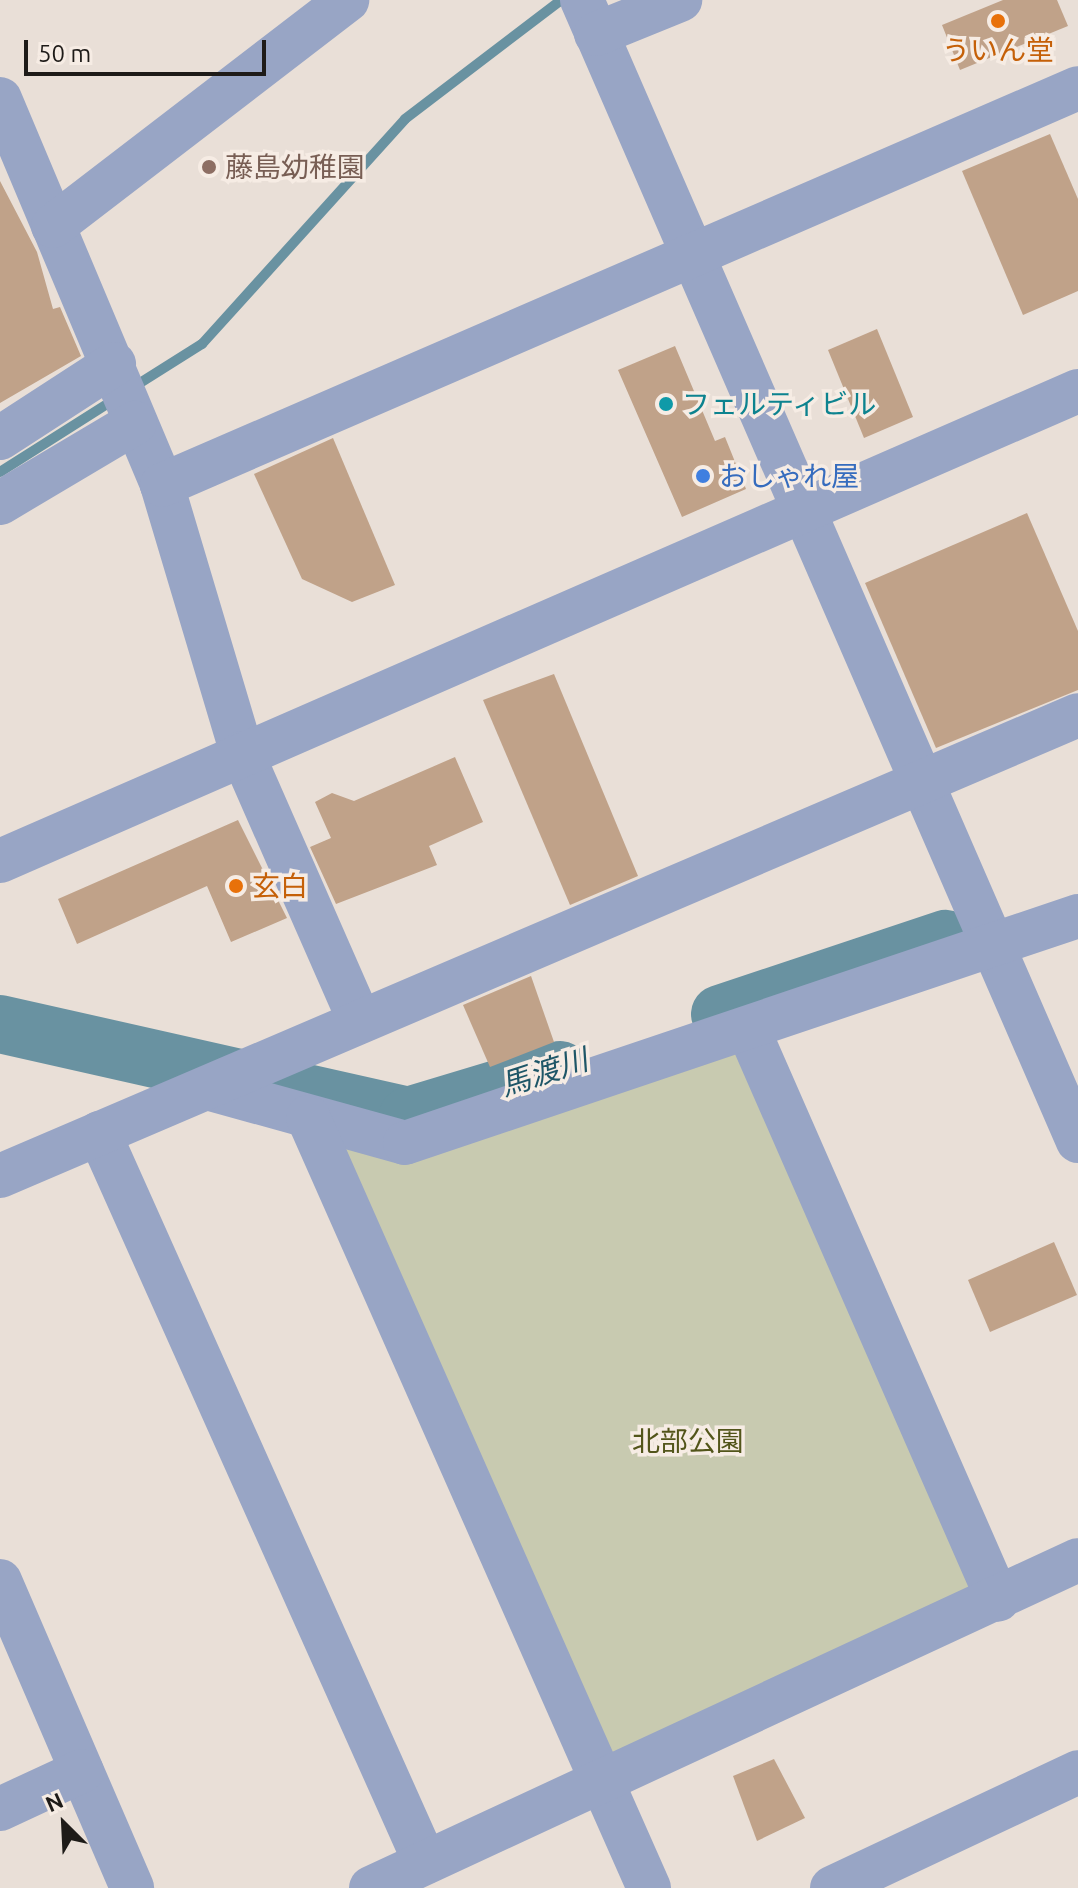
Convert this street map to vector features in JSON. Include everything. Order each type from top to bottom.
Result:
[{"type":"street","points":[[53,226],[347,0]]},
{"type":"street","points":[[680,0],[589,17],[801,512],[1078,1141]]},
{"type":"street","points":[[162,485],[694,260],[1078,88]]},
{"type":"street","points":[[0,99],[14,172],[53,226],[114,364],[162,485],[242,753],[359,1020]]},
{"type":"street","points":[[0,438],[114,364]]},
{"type":"street","points":[[0,861],[1078,391]]},
{"type":"street","points":[[0,503],[135,423]]},
{"type":"street","points":[[0,1176],[1078,715]]},
{"type":"street","points":[[207,1088],[405,1143],[1078,916]]},
{"type":"street","points":[[748,1029],[998,1600]]},
{"type":"street","points":[[308,1117],[649,1888]]},
{"type":"street","points":[[99,1133],[425,1862]]},
{"type":"street","points":[[371,1888],[604,1785],[1078,1560]]},
{"type":"street","points":[[0,1581],[132,1888]]},
{"type":"street","points":[[0,1809],[82,1771]]},
{"type":"street","points":[[832,1888],[1078,1772]]},
{"type":"green space","name":"北部公園","points":[[745,1036],[991,1593],[598,1774],[313,1121],[406,1146]]},
{"type":"building","points":[[1003,0],[1057,0],[1068,26],[960,70],[942,25]]},
{"type":"building","points":[[1050,134],[1078,199],[1078,291],[1023,315],[962,171]]},
{"type":"building","points":[[0,181],[37,252],[53,309],[60,307],[81,356],[0,403]]},
{"type":"building","points":[[877,329],[913,417],[864,438],[828,350]]},
{"type":"building","points":[[675,346],[715,441],[725,437],[746,489],[682,517],[618,370]]},
{"type":"building","points":[[333,438],[395,585],[352,602],[302,579],[254,474]]},
{"type":"building","points":[[1027,513],[1078,631],[1078,690],[936,748],[865,583]]},
{"type":"building","points":[[554,674],[638,876],[570,905],[483,700]]},
{"type":"building","points":[[455,757],[483,822],[429,846],[437,865],[336,904],[310,847],[331,838],[315,802],[332,793],[354,801]]},
{"type":"building","points":[[238,820],[287,918],[231,942],[207,886],[77,944],[58,899]]},
{"type":"building","points":[[531,976],[554,1042],[490,1067],[463,1005]]},
{"type":"building","points":[[1054,1242],[1077,1295],[990,1332],[968,1280]]},
{"type":"building","points":[[774,1759],[805,1818],[757,1841],[733,1776]]},
{"type":"waterway","points":[[132,388],[202,344],[405,119],[561,0]]},
{"type":"waterway","points":[[0,472],[115,399]]},
{"type":"waterway","name":"馬渡川","points":[[720,1014],[946,939]]},
{"type":"waterway","name":"馬渡川","points":[[0,1024],[408,1116],[560,1070]]},
{"type":"place","name":"ういん堂","points":[[998,21]]},
{"type":"place","name":"藤島幼稚園","points":[[209,167]]},
{"type":"place","name":"フェルティビル","points":[[666,404]]},
{"type":"place","name":"おしゃれ屋","points":[[703,476]]},
{"type":"place","name":"玄白","points":[[236,886]]}]
